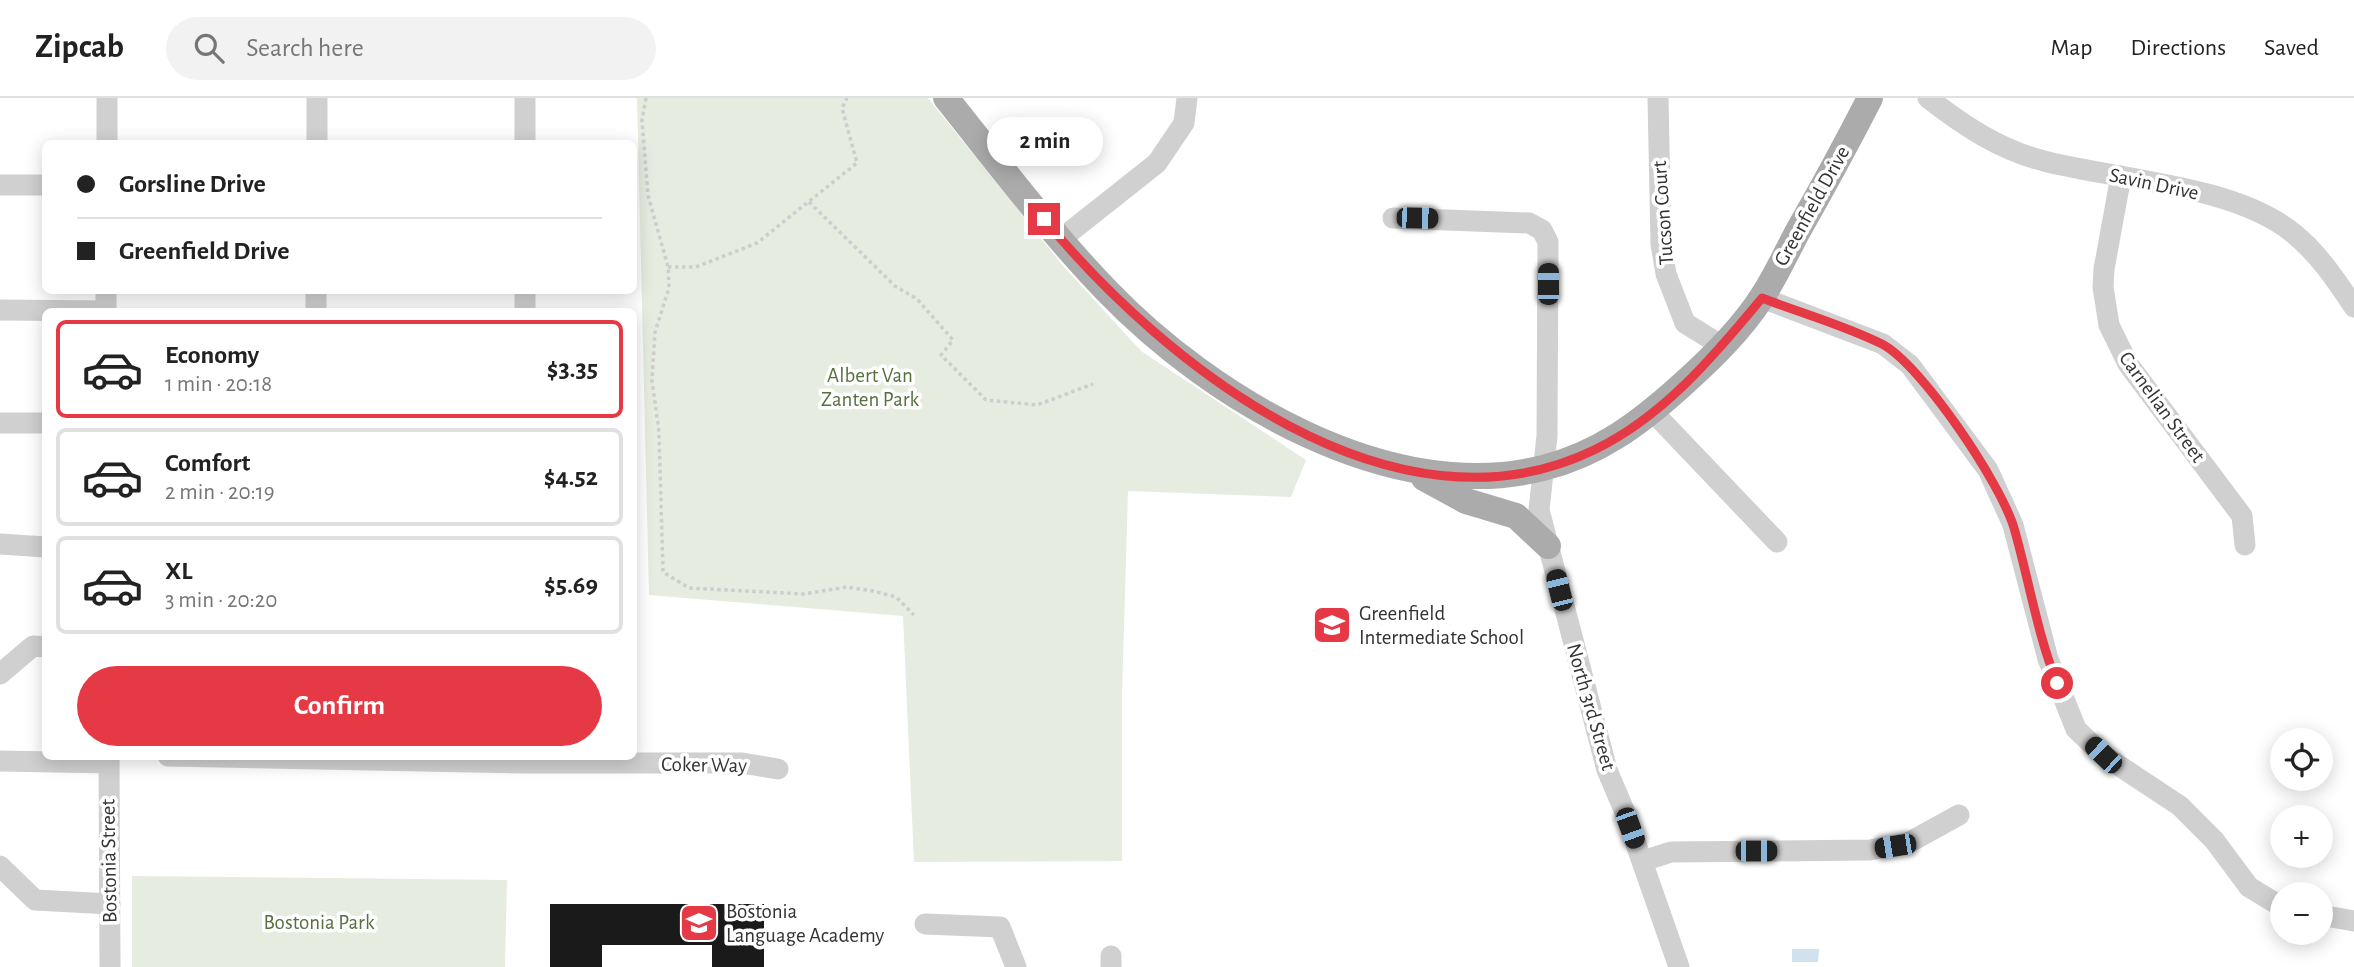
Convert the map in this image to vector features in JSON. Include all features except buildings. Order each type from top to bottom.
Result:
[{"type":"main road","name":"Greenfield Drive","points":[[946,98],[1061,239],[1116,300],[1161,340],[1215,381],[1287,424],[1363,456],[1413,471],[1466,478],[1545,468],[1594,450],[1653,412],[1722,346],[1762,298],[1870,98]]},
{"type":"main road","points":[[1413,471],[1466,501],[1516,516],[1548,547]]},
{"type":"street","points":[[107,98],[107,140]]},
{"type":"street","points":[[317,98],[317,140]]},
{"type":"street","points":[[525,98],[525,140]]},
{"type":"street","points":[[1061,239],[1157,163],[1184,123],[1187,98]]},
{"type":"street","name":"Tucson Court","points":[[1658,98],[1661,244],[1666,274],[1685,323],[1722,346]]},
{"type":"street","name":"Savin Drive","points":[[1928,98],[1963,126],[2006,149],[2044,161],[2218,198],[2258,212],[2293,232],[2315,254],[2354,307]]},
{"type":"street","name":"Carnelian Street","points":[[2121,176],[2102,287],[2109,325],[2128,364],[2242,516],[2245,545]]},
{"type":"street","points":[[0,184],[42,185]]},
{"type":"street","name":"North 3rd Street","points":[[1393,218],[1529,223],[1542,230],[1548,242],[1545,468],[1539,510],[1606,769],[1643,861],[1679,967]]},
{"type":"street","points":[[1762,298],[1883,344],[1910,365],[1988,470],[2013,525],[2048,659],[2077,729],[2103,755],[2180,806],[2214,840],[2249,887],[2270,900]]},
{"type":"street","points":[[0,310],[42,310]]},
{"type":"street","points":[[1653,412],[1777,542]]},
{"type":"street","points":[[0,423],[42,423]]},
{"type":"street","points":[[0,544],[42,547]]},
{"type":"street","points":[[0,674],[33,646],[42,647]]},
{"type":"street","points":[[0,761],[109,760]]},
{"type":"street","name":"Bostonia Street","points":[[109,760],[110,967]]},
{"type":"street","name":"Coker Way","points":[[525,760],[743,763],[778,769]]},
{"type":"street","points":[[1643,861],[1671,852],[1870,850],[1908,843],[1959,815]]},
{"type":"street","points":[[0,866],[35,900],[110,904]]},
{"type":"street","points":[[2333,917],[2354,921]]},
{"type":"street","points":[[925,924],[999,927],[1016,967]]},
{"type":"path","points":[[646,98],[642,120],[648,195],[668,267],[668,288],[655,332],[652,380],[659,432],[663,572],[689,588],[804,594],[847,587],[873,591],[896,597],[914,615]]},
{"type":"path","points":[[668,267],[696,267],[738,253],[757,243],[857,163],[842,107],[847,98]]},
{"type":"path","points":[[809,202],[895,286],[926,309],[953,340],[941,355],[986,400],[1037,405],[1093,384]]},
{"type":"green space","name":"Albert Van Zanten Park","points":[[637,98],[928,98],[1064,267],[1141,351],[1306,460],[1291,497],[1128,491],[1122,693],[1122,861],[914,862],[903,616],[649,595]]},
{"type":"green space","name":"Bostonia Park","points":[[132,876],[507,880],[505,967],[132,967]]},
{"type":"water","points":[[1792,949],[1819,949],[1818,962],[1792,962]]},
{"type":"place","name":"Greenfield Intermediate School","points":[[1332,625]]},
{"type":"place","name":"Bostonia Language Academy","points":[[699,923]]},
{"type":"route","points":[[1044,219],[1107,292],[1161,340],[1215,381],[1287,424],[1335,445],[1388,465],[1440,476],[1466,478],[1519,474],[1570,460],[1617,438],[1653,412],[1712,358],[1762,298],[1883,344],[1910,365],[1988,470],[2013,525],[2033,606],[2057,683]]}]
